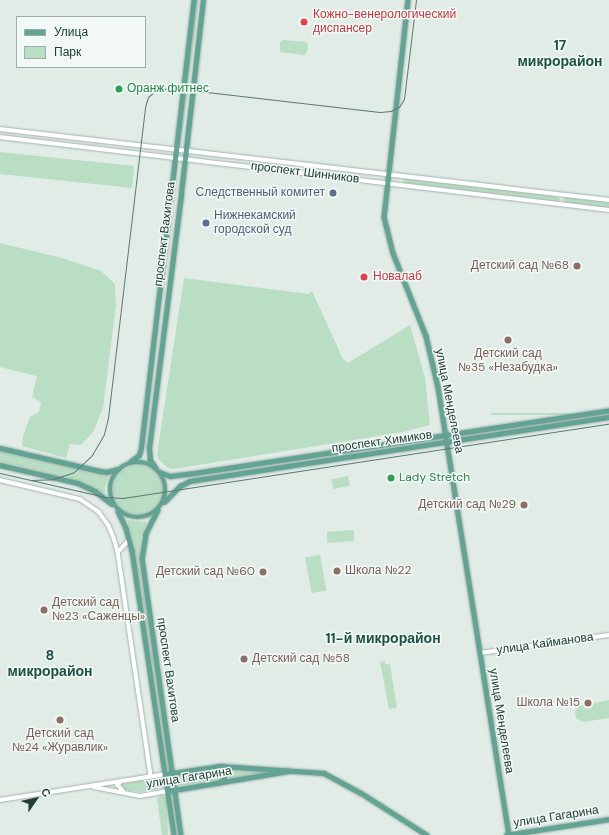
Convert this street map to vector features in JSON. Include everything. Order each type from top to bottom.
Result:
[{"type":"main road","name":"проспект Вахитова","points":[[174,835],[130,539],[117,509],[110,498],[110,486],[112,479],[119,468],[139,455],[141,448],[194,0]]},
{"type":"main road","name":"проспект Вахитова","points":[[181,835],[176,790],[142,558],[146,534],[158,510],[164,502],[166,488],[158,470],[150,460],[149,448],[203,0]]},
{"type":"main road","name":"улица Менделеева","points":[[408,0],[387,182],[384,212],[385,225],[393,253],[426,336],[437,379],[508,835]]},
{"type":"main road","name":"проспект Химиков","points":[[158,470],[175,476],[447,436],[609,410]]},
{"type":"main road","name":"проспект Химиков","points":[[164,502],[180,486],[190,481],[448,443],[609,417]]},
{"type":"main road","points":[[482,430],[487,431],[488,433],[482,437]]},
{"type":"main road","points":[[0,448],[100,471],[106,472],[119,468]]},
{"type":"main road","points":[[361,448],[363,455]]},
{"type":"main road","points":[[130,462],[145,462],[158,470]]},
{"type":"main road","points":[[0,465],[78,484],[96,491],[117,509]]},
{"type":"main road","name":"проспект Вахитова","points":[[117,509],[126,516],[140,519],[146,518],[158,510]]},
{"type":"main road","points":[[215,766],[222,768],[225,773],[224,780],[218,784]]},
{"type":"main road","name":"улица Гагарина","points":[[166,774],[215,766],[267,768],[324,773],[341,781],[426,835]]},
{"type":"main road","name":"улица Гагарина","points":[[168,792],[290,770]]},
{"type":"main road","name":"улица Гагарина","points":[[508,835],[609,819]]},
{"type":"street","name":"проспект Шинников","points":[[0,129],[609,200]]},
{"type":"street","name":"проспект Шинников","points":[[0,137],[387,182],[609,210]]},
{"type":"street","points":[[96,140],[96,148]]},
{"type":"street","points":[[258,167],[259,159]]},
{"type":"street","points":[[398,184],[397,178],[400,175]]},
{"type":"street","points":[[560,204],[562,194]]},
{"type":"street","points":[[0,480],[75,497],[91,506],[104,518],[109,526],[118,552],[151,776]]},
{"type":"street","points":[[118,552],[130,539]]},
{"type":"street","name":"улица Кайманова","points":[[480,653],[609,635]]},
{"type":"street","name":"улица Гагарина","points":[[0,800],[166,774]]},
{"type":"street","points":[[123,780],[118,785],[126,794]]},
{"type":"street","name":"улица Гагарина","points":[[91,786],[140,796],[168,792]]},
{"type":"green space","points":[[196,0],[199,0],[181,144],[181,136]]},
{"type":"green space","points":[[283,40],[306,42],[308,44],[307,52],[304,55],[280,52],[280,42]]},
{"type":"green space","points":[[0,152],[134,166],[132,188],[0,174]]},
{"type":"green space","points":[[404,178],[557,196],[560,200],[556,202],[403,183]]},
{"type":"green space","points":[[566,197],[609,202],[609,208],[566,203],[563,200]]},
{"type":"green space","points":[[0,243],[62,258],[101,271],[115,284],[116,305],[103,408],[93,432],[81,445],[70,444],[66,458],[22,446],[23,436],[30,417],[39,412],[41,402],[32,397],[37,376],[0,367]]},
{"type":"green space","points":[[184,278],[309,294],[312,291],[343,359],[348,363],[410,325],[425,378],[430,425],[403,432],[173,469],[168,468],[159,460],[157,454]]},
{"type":"green space","points":[[491,413],[609,413],[609,415],[491,415]]},
{"type":"green space","points":[[0,451],[109,476],[105,486],[105,494],[79,481],[0,462]]},
{"type":"green space","points":[[138,465],[147,467],[158,476],[163,490],[161,499],[152,510],[138,515],[129,513],[118,504],[113,490],[115,481],[124,470]]},
{"type":"green space","points":[[348,476],[350,486],[333,489],[331,479]]},
{"type":"green space","points":[[127,520],[147,522],[141,537],[139,561],[170,770],[168,771],[134,545]]},
{"type":"green space","points":[[354,531],[354,541],[327,543],[327,532]]},
{"type":"green space","points":[[320,555],[326,590],[311,593],[305,558]]},
{"type":"green space","points":[[385,661],[385,664],[390,664],[397,708],[389,709],[380,662]]},
{"type":"green space","points":[[609,700],[609,718],[583,722],[576,718],[575,711],[579,706]]},
{"type":"green space","points":[[227,768],[272,772],[228,779],[229,773]]},
{"type":"green space","points":[[219,769],[223,775],[220,780],[178,786],[176,775]]},
{"type":"green space","points":[[163,777],[164,788],[139,792],[121,789],[120,784]]},
{"type":"green space","points":[[161,794],[166,798],[168,835],[162,835],[157,799]]},
{"type":"tram line","points":[[30,480],[53,479],[74,472],[92,455],[104,434],[108,418],[145,107],[148,97],[156,90],[172,88],[380,112],[391,111],[399,107],[404,99],[416,0]]},
{"type":"tram line","points":[[0,473],[106,497],[123,498],[609,424]]},
{"type":"place","name":"Кожно-венерологический диспансер","points":[[304,22]]},
{"type":"place","name":"Оранж фитнес","points":[[119,89]]},
{"type":"place","name":"Следственный комитет","points":[[333,193]]},
{"type":"place","name":"Нижнекамский городской суд","points":[[206,223]]},
{"type":"place","name":"Детский сад №68","points":[[577,266]]},
{"type":"place","name":"Новалаб","points":[[364,277]]},
{"type":"place","name":"Детский сад №35 «Незабудка»","points":[[508,340]]},
{"type":"place","name":"Lady Stretch","points":[[391,478]]},
{"type":"place","name":"Детский сад №29","points":[[524,505]]},
{"type":"place","name":"Школа №22","points":[[337,571]]},
{"type":"place","name":"Детский сад №60","points":[[263,572]]},
{"type":"place","name":"Детский сад №23 «Саженцы»","points":[[44,610]]},
{"type":"place","name":"Детский сад №58","points":[[244,659]]},
{"type":"place","name":"Школа №15","points":[[588,703]]},
{"type":"place","name":"Детский сад №24 «Журавлик»","points":[[60,720]]},
{"type":"district","name":"17 микрорайон","points":[[560,54]]},
{"type":"district","name":"11-й микрорайон","points":[[383,638]]},
{"type":"district","name":"8 микрорайон","points":[[50,664]]}]
